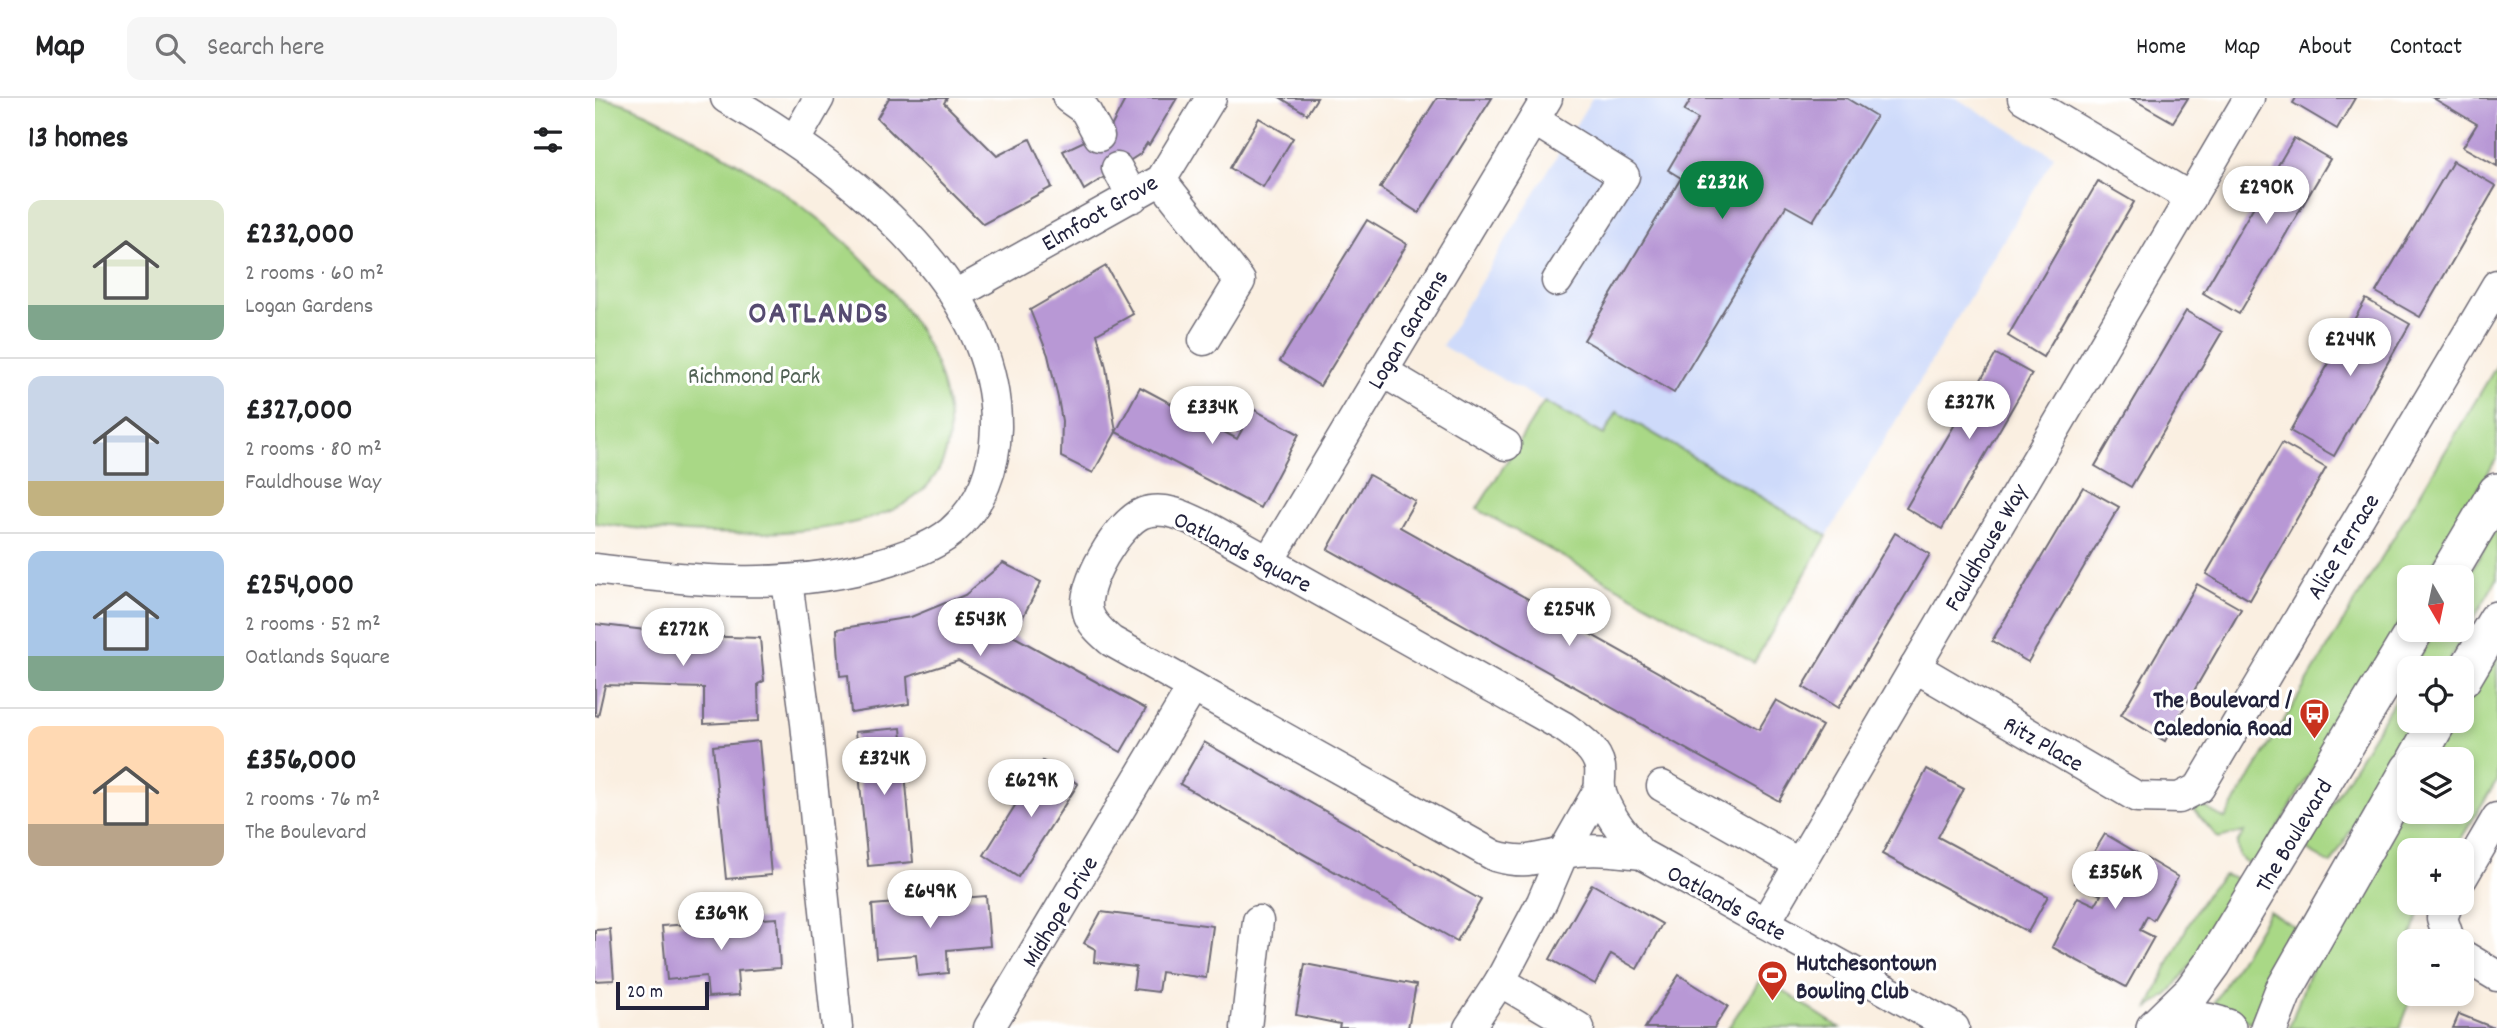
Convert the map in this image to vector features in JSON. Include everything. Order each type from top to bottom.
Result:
[{"type":"main road","points":[[2454,565],[2497,492]]},
{"type":"main road","points":[[2474,659],[2497,620]]},
{"type":"main road","name":"The Boulevard","points":[[2156,1028],[2192,992],[2213,963],[2408,642]]},
{"type":"main road","points":[[2269,1028],[2289,980],[2397,792]]},
{"type":"main road","points":[[2156,1028],[2179,1020],[2204,1020],[2227,1028]]},
{"type":"street","points":[[595,569],[692,581],[787,581],[834,575],[915,552],[950,532],[984,490],[995,450],[996,416],[984,360],[955,295],[879,208],[795,140],[726,98]]},
{"type":"street","points":[[795,140],[819,98]]},
{"type":"street","points":[[1068,98],[1085,110],[1099,136]]},
{"type":"street","name":"Elmfoot Grove","points":[[955,295],[1161,180],[1211,98]]},
{"type":"street","points":[[2023,98],[2191,198]]},
{"type":"street","name":"Fauldhouse Way","points":[[1765,923],[2249,98]]},
{"type":"street","points":[[1541,109],[1624,176],[1557,281]]},
{"type":"street","name":"Logan Gardens","points":[[1268,562],[1541,109]]},
{"type":"street","points":[[1117,168],[1133,197]]},
{"type":"street","points":[[1161,180],[1240,281],[1204,340]]},
{"type":"street","name":"Alice Terrace","points":[[2179,797],[2199,788],[2497,285]]},
{"type":"street","points":[[1382,371],[1506,445]]},
{"type":"street","name":"Oatlands Square","points":[[1161,510],[1180,514],[1564,727],[1586,743],[1596,755],[1601,769],[1600,788],[1615,822],[1641,854],[1605,850],[1563,853],[1528,862],[1495,856],[1111,640],[1097,628],[1088,613],[1086,599],[1090,584],[1121,528],[1144,512],[1161,510]]},
{"type":"street","points":[[787,581],[806,723],[837,1028]]},
{"type":"street","name":"Ritz Place","points":[[1915,667],[2137,797],[2179,797]]},
{"type":"street","name":"Midhope Drive","points":[[989,1028],[1193,687]]},
{"type":"street","points":[[1662,786],[1800,864]]},
{"type":"street","points":[[1469,1028],[1500,981],[1542,902],[1563,853],[1600,788]]},
{"type":"street","points":[[2474,857],[2497,818]]},
{"type":"street","name":"Oatlands Gate","points":[[1641,854],[1954,1028]]},
{"type":"street","points":[[1246,1028],[1258,920]]},
{"type":"street","points":[[2474,962],[2497,976]]},
{"type":"street","points":[[1500,981],[1579,1028]]},
{"type":"shaded area","points":[[1592,98],[1956,98],[2054,156],[1827,536],[1617,412],[1604,435],[1442,346]]},
{"type":"green space","name":"Richmond Park","points":[[595,98],[608,99],[637,109],[743,166],[820,221],[857,254],[890,289],[917,328],[937,368],[948,411],[947,449],[938,471],[922,491],[883,514],[846,524],[803,530],[712,533],[595,523]]},
{"type":"green space","points":[[2497,365],[2497,458],[2432,565],[2397,565],[2397,626],[2259,860],[2248,864],[2239,856],[2237,844],[2244,832],[2218,838],[2194,810],[2199,804],[2225,819]]},
{"type":"green space","points":[[1544,402],[1604,435],[1617,412],[1827,536],[1754,663],[1477,509]]},
{"type":"green space","points":[[2497,527],[2497,579],[2475,617],[2475,565]]},
{"type":"green space","points":[[2429,642],[2460,642],[2452,656],[2420,656]]},
{"type":"green space","points":[[2497,648],[2497,780],[2474,817],[2474,747],[2437,747],[2446,733],[2474,733],[2474,686]]},
{"type":"green space","points":[[2397,696],[2397,733],[2407,733],[2331,864],[2305,849]]},
{"type":"green space","points":[[2397,818],[2397,824],[2470,824],[2461,838],[2397,838],[2397,915],[2419,915],[2414,929],[2397,929],[2397,1006],[2408,1006],[2400,1028],[2289,1028],[2308,976]]},
{"type":"green space","points":[[2224,875],[2240,880],[2243,886],[2242,896],[2169,994],[2149,1008],[2193,917],[2214,884]]},
{"type":"green space","points":[[2269,911],[2296,928],[2252,1023],[2214,1003]]},
{"type":"green space","name":"Hutchesontown Bowling Club","points":[[1762,977],[1840,1028],[1728,1028]]},
{"type":"building","points":[[889,98],[947,98],[944,103],[997,156],[1030,139],[1052,187],[983,224],[877,118]]},
{"type":"building","points":[[1126,98],[1177,98],[1149,145],[1147,143],[1140,154],[1084,190],[1063,151],[1110,129]]},
{"type":"building","points":[[1281,98],[1317,98],[1307,114]]},
{"type":"building","points":[[1437,98],[1492,98],[1419,213],[1380,188]]},
{"type":"building","points":[[1692,98],[1846,98],[1876,116],[1813,221],[1786,206],[1674,393],[1584,340],[1681,178],[1668,170],[1698,119],[1684,111]]},
{"type":"building","points":[[2131,98],[2188,98],[2173,122]]},
{"type":"building","points":[[2296,98],[2355,98],[2337,129],[2293,103]]},
{"type":"building","points":[[2433,98],[2497,98],[2497,166],[2463,147],[2477,124]]},
{"type":"building","points":[[1259,118],[1293,138],[1263,187],[1230,168]]},
{"type":"building","points":[[2294,138],[2330,159],[2239,314],[2203,293]]},
{"type":"building","points":[[2453,161],[2496,186],[2420,317],[2376,292]]},
{"type":"building","points":[[2098,181],[2134,202],[2043,357],[2008,336]]},
{"type":"building","points":[[1367,220],[1407,244],[1320,386],[1280,361]]},
{"type":"building","points":[[1106,266],[1133,314],[1097,334],[1106,367],[1116,432],[1093,473],[1061,457],[1062,421],[1058,398],[1048,355],[1030,310]]},
{"type":"building","points":[[2366,299],[2410,324],[2334,456],[2290,431]]},
{"type":"building","points":[[2186,311],[2222,332],[2131,487],[2095,466]]},
{"type":"building","points":[[1996,354],[2032,374],[1942,529],[1906,508]]},
{"type":"building","points":[[1140,387],[1237,439],[1253,409],[1299,434],[1260,508],[1116,432]]},
{"type":"building","points":[[2282,443],[2326,468],[2250,600],[2206,574]]},
{"type":"building","points":[[1369,475],[1415,501],[1400,527],[1759,729],[1776,700],[1822,726],[1779,801],[1328,549]]},
{"type":"building","points":[[2083,487],[2119,507],[2028,662],[1992,641]]},
{"type":"building","points":[[1895,533],[1930,554],[1838,708],[1803,687]]},
{"type":"building","points":[[1003,563],[1041,582],[1013,636],[1146,709],[1121,752],[958,661],[907,677],[909,704],[851,713],[848,675],[840,676],[837,629],[911,617],[965,595]]},
{"type":"building","points":[[2197,584],[2241,609],[2165,741],[2121,715]]},
{"type":"building","points":[[595,624],[695,636],[760,638],[764,681],[758,684],[759,721],[704,724],[704,688],[605,685],[598,716],[595,715]]},
{"type":"building","points":[[901,728],[913,862],[868,866],[855,732]]},
{"type":"building","points":[[759,741],[771,875],[726,879],[713,746]]},
{"type":"building","points":[[1204,742],[1481,900],[1457,941],[1180,784]]},
{"type":"building","points":[[1043,761],[1078,784],[1018,877],[984,855]]},
{"type":"building","points":[[1927,769],[1964,789],[1938,837],[2048,896],[2028,932],[1882,854]]},
{"type":"building","points":[[2105,834],[2178,877],[2153,920],[2147,916],[2140,930],[2154,937],[2126,987],[2052,947],[2078,897],[2095,905],[2101,895],[2075,883]]},
{"type":"building","points":[[1592,884],[1662,924],[1637,969],[1611,954],[1595,984],[1550,959]]},
{"type":"building","points":[[986,896],[990,946],[947,950],[948,973],[918,976],[916,955],[876,958],[872,905]]},
{"type":"building","points":[[1101,912],[1213,926],[1206,978],[1161,972],[1158,992],[1133,989],[1136,967],[1094,962],[1095,949],[1084,943]]},
{"type":"building","points":[[777,918],[780,968],[737,971],[739,995],[708,997],[706,976],[667,980],[662,926]]},
{"type":"building","points":[[610,929],[614,980],[595,981],[595,930]]},
{"type":"building","points":[[1305,964],[1416,985],[1408,1028],[1339,1028],[1340,1024],[1296,1015]]},
{"type":"building","points":[[1679,975],[1728,1006],[1714,1028],[1645,1028]]},
{"type":"building","points":[[2459,1014],[2494,1028],[2453,1028]]},
{"type":"place","name":"The Boulevard / Caledonia Road","points":[[2315,740]]},
{"type":"place","name":"Hutchesontown Bowling Club","points":[[1773,1003]]},
{"type":"district","name":"OATLANDS","points":[[819,311]]}]
